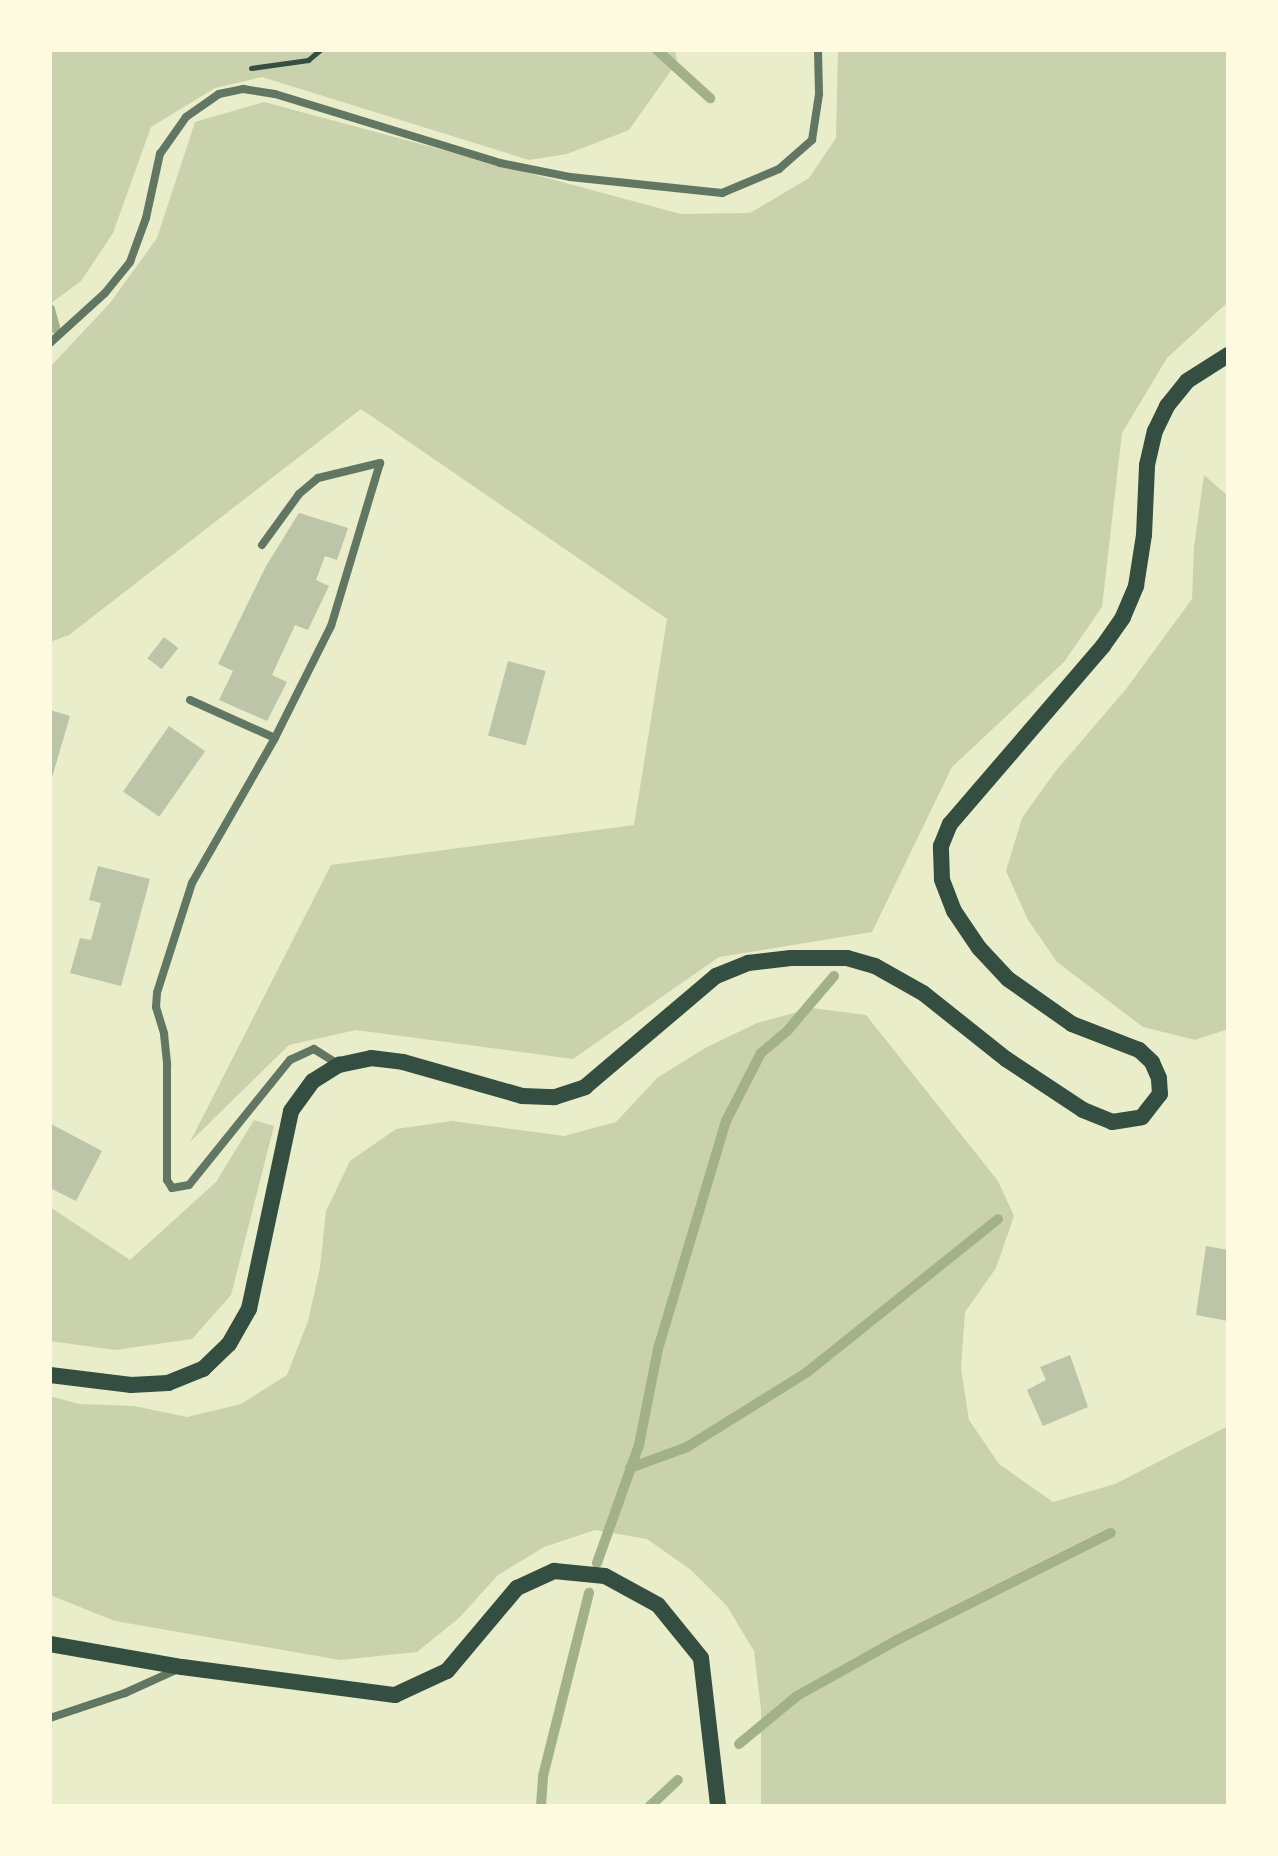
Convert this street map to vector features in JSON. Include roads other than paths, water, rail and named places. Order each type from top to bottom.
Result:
[{"type":"main road","points":[[50,1375],[70,1380],[131,1385],[168,1383],[203,1369],[229,1344],[249,1309],[291,1111],[313,1081],[339,1065],[371,1058],[403,1062],[522,1096],[555,1097],[585,1087],[716,976],[748,963],[791,958],[847,958],[899,978],[1006,1059],[1083,1110],[1112,1122],[1142,1117],[1160,1094],[1159,1078],[1152,1062],[1139,1050],[1072,1024],[1008,979],[979,948],[954,911],[942,879],[941,846],[950,824],[1103,646],[1123,617],[1138,573],[1144,535],[1147,465],[1155,431],[1167,406],[1187,381],[1228,355]]},
{"type":"main road","points":[[50,1644],[182,1667],[395,1695],[447,1671],[517,1588],[554,1571],[605,1576],[658,1605],[701,1658],[718,1806]]},
{"type":"street","points":[[50,343],[105,293],[130,262],[146,218],[160,154],[186,117],[219,94],[243,89],[275,94],[500,163],[570,177],[722,193],[779,169],[801,154],[812,140],[819,94],[818,50]]},
{"type":"street","points":[[262,545],[291,502],[318,478],[380,463],[331,626],[275,738],[192,883],[157,993],[156,1007],[164,1034],[167,1065],[167,1180],[172,1188],[189,1185],[290,1060],[314,1049],[339,1065]]},
{"type":"street","points":[[190,700],[275,738]]},
{"type":"street","points":[[50,1718],[125,1693],[182,1667]]},
{"type":"waterway","points":[[657,50],[710,98]]},
{"type":"waterway","points":[[50,309],[55,328]]},
{"type":"waterway","points":[[597,1563],[639,1445],[658,1349],[726,1121],[761,1053],[788,1030],[834,976]]},
{"type":"waterway","points":[[630,1468],[687,1447],[806,1373],[998,1219]]},
{"type":"waterway","points":[[739,1744],[797,1696],[897,1640],[1111,1533]]},
{"type":"waterway","points":[[541,1806],[543,1776],[589,1593]]},
{"type":"waterway","points":[[650,1806],[678,1780]]}]
